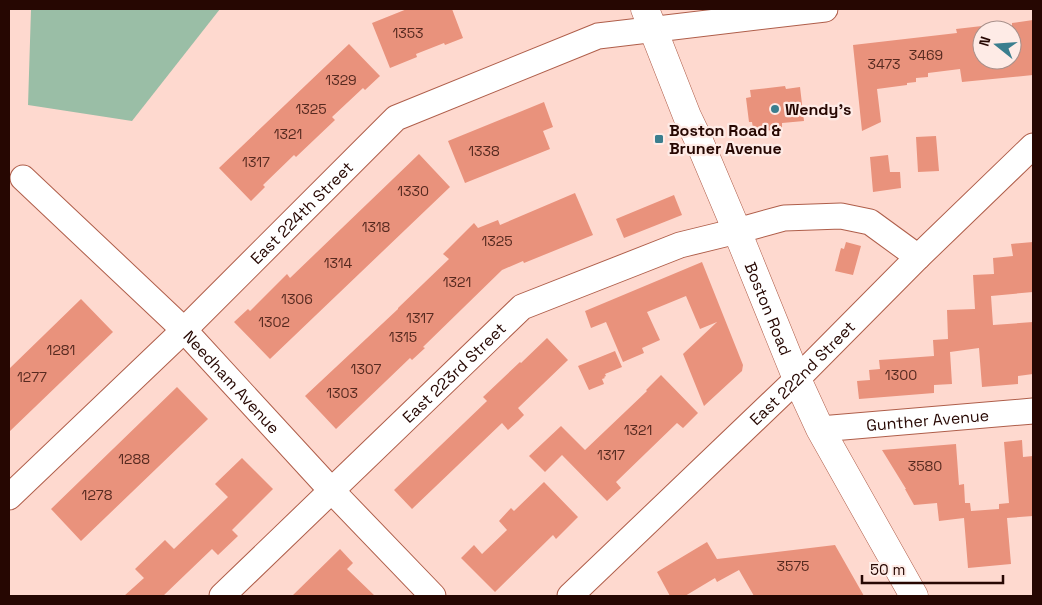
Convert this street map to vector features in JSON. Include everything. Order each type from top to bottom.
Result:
[{"type":"main road","name":"Boston Road","points":[[649,19],[687,116],[699,140],[797,379],[820,429],[914,596]]},
{"type":"street","name":"East 224th Street","points":[[9,497],[184,330],[396,118],[598,36],[649,19],[825,9]]},
{"type":"street","name":"East 222nd Street","points":[[570,596],[797,379],[918,257],[1031,151]]},
{"type":"street","name":"Needham Avenue","points":[[23,178],[184,330],[332,491],[433,596]]},
{"type":"street","name":"East 223rd Street","points":[[222,596],[522,307],[680,244],[784,218],[841,216],[870,222],[918,257]]},
{"type":"street","name":"Gunther Avenue","points":[[820,429],[1033,411]]},
{"type":"green space","points":[[31,9],[220,9],[132,121],[28,105]]},
{"type":"building","points":[[407,9],[452,9],[463,38],[416,54],[417,57],[390,68],[372,23]]},
{"type":"building","points":[[1033,20],[1033,75],[962,82],[960,69],[928,73],[928,77],[916,78],[916,82],[907,83],[907,85],[877,89],[881,122],[862,131],[853,45],[957,33],[956,29],[972,27],[972,70],[1022,70],[1022,22]]},
{"type":"building","points":[[349,44],[380,76],[365,90],[363,88],[332,117],[335,120],[296,157],[294,155],[263,185],[265,187],[251,201],[219,168]]},
{"type":"building","name":"Wendy's","points":[[785,86],[786,89],[800,87],[804,121],[782,123],[782,129],[764,131],[763,127],[753,128],[752,122],[749,122],[746,98],[751,97],[750,90]]},
{"type":"building","points":[[544,102],[553,127],[543,131],[550,149],[465,183],[448,141]]},
{"type":"building","points":[[936,136],[939,171],[918,172],[916,137]]},
{"type":"building","points":[[419,154],[450,187],[270,359],[234,322],[248,309],[250,311],[287,274],[290,278]]},
{"type":"building","points":[[888,155],[890,172],[900,172],[901,188],[873,192],[870,157]]},
{"type":"building","points":[[575,193],[593,235],[502,270],[423,347],[425,348],[412,360],[410,358],[336,429],[305,396],[449,259],[443,254],[474,223],[478,228],[498,220],[500,225]]},
{"type":"building","points":[[674,195],[682,215],[624,238],[616,219]]},
{"type":"building","points":[[846,242],[861,246],[853,275],[835,271],[841,248],[844,249]]},
{"type":"building","points":[[1033,242],[1033,292],[991,296],[993,325],[1033,322],[1033,374],[1018,376],[1018,384],[982,387],[979,348],[950,352],[952,384],[934,385],[934,393],[859,399],[857,381],[870,380],[869,370],[880,369],[879,360],[934,356],[933,340],[948,339],[947,310],[975,309],[973,275],[994,274],[993,258],[1013,256],[1011,244]]},
{"type":"building","points":[[702,262],[743,365],[742,371],[704,406],[683,354],[717,322],[700,329],[686,296],[647,312],[660,340],[642,348],[644,353],[623,362],[606,322],[591,328],[585,311]]},
{"type":"building","points":[[81,299],[113,332],[9,432],[9,369]]},
{"type":"building","points":[[547,338],[568,360],[518,408],[524,415],[518,421],[508,430],[502,423],[412,509],[394,490],[487,401],[483,397]]},
{"type":"building","points":[[615,351],[622,367],[605,374],[605,378],[602,379],[604,384],[589,390],[578,366]]},
{"type":"building","points":[[661,375],[698,413],[683,428],[677,423],[616,482],[621,488],[607,501],[562,455],[545,472],[529,456],[561,426],[585,450],[647,391]]},
{"type":"building","points":[[177,387],[208,419],[81,541],[51,509]]},
{"type":"building","points":[[1022,440],[1023,457],[1033,456],[1033,516],[1007,518],[1011,564],[968,568],[964,518],[939,521],[937,503],[914,505],[882,450],[956,444],[959,485],[964,484],[965,503],[970,503],[971,511],[999,509],[999,504],[1009,503],[1004,442]]},
{"type":"building","points":[[242,458],[273,489],[232,530],[238,536],[218,555],[212,549],[163,596],[124,596],[144,578],[135,569],[165,540],[174,549],[228,497],[215,484]]},
{"type":"building","points":[[544,482],[578,517],[556,539],[553,535],[495,592],[461,558],[474,545],[482,554],[507,530],[499,521],[511,508],[514,511]]},
{"type":"building","points":[[707,542],[717,559],[835,545],[864,596],[754,596],[739,570],[717,582],[715,578],[685,596],[670,596],[657,572]]},
{"type":"building","points":[[340,549],[353,563],[347,569],[375,596],[292,596]]},
{"type":"place","name":"Wendy's","points":[[775,109]]},
{"type":"place","name":"Boston Road & Bruner Avenue","points":[[659,139]]}]
